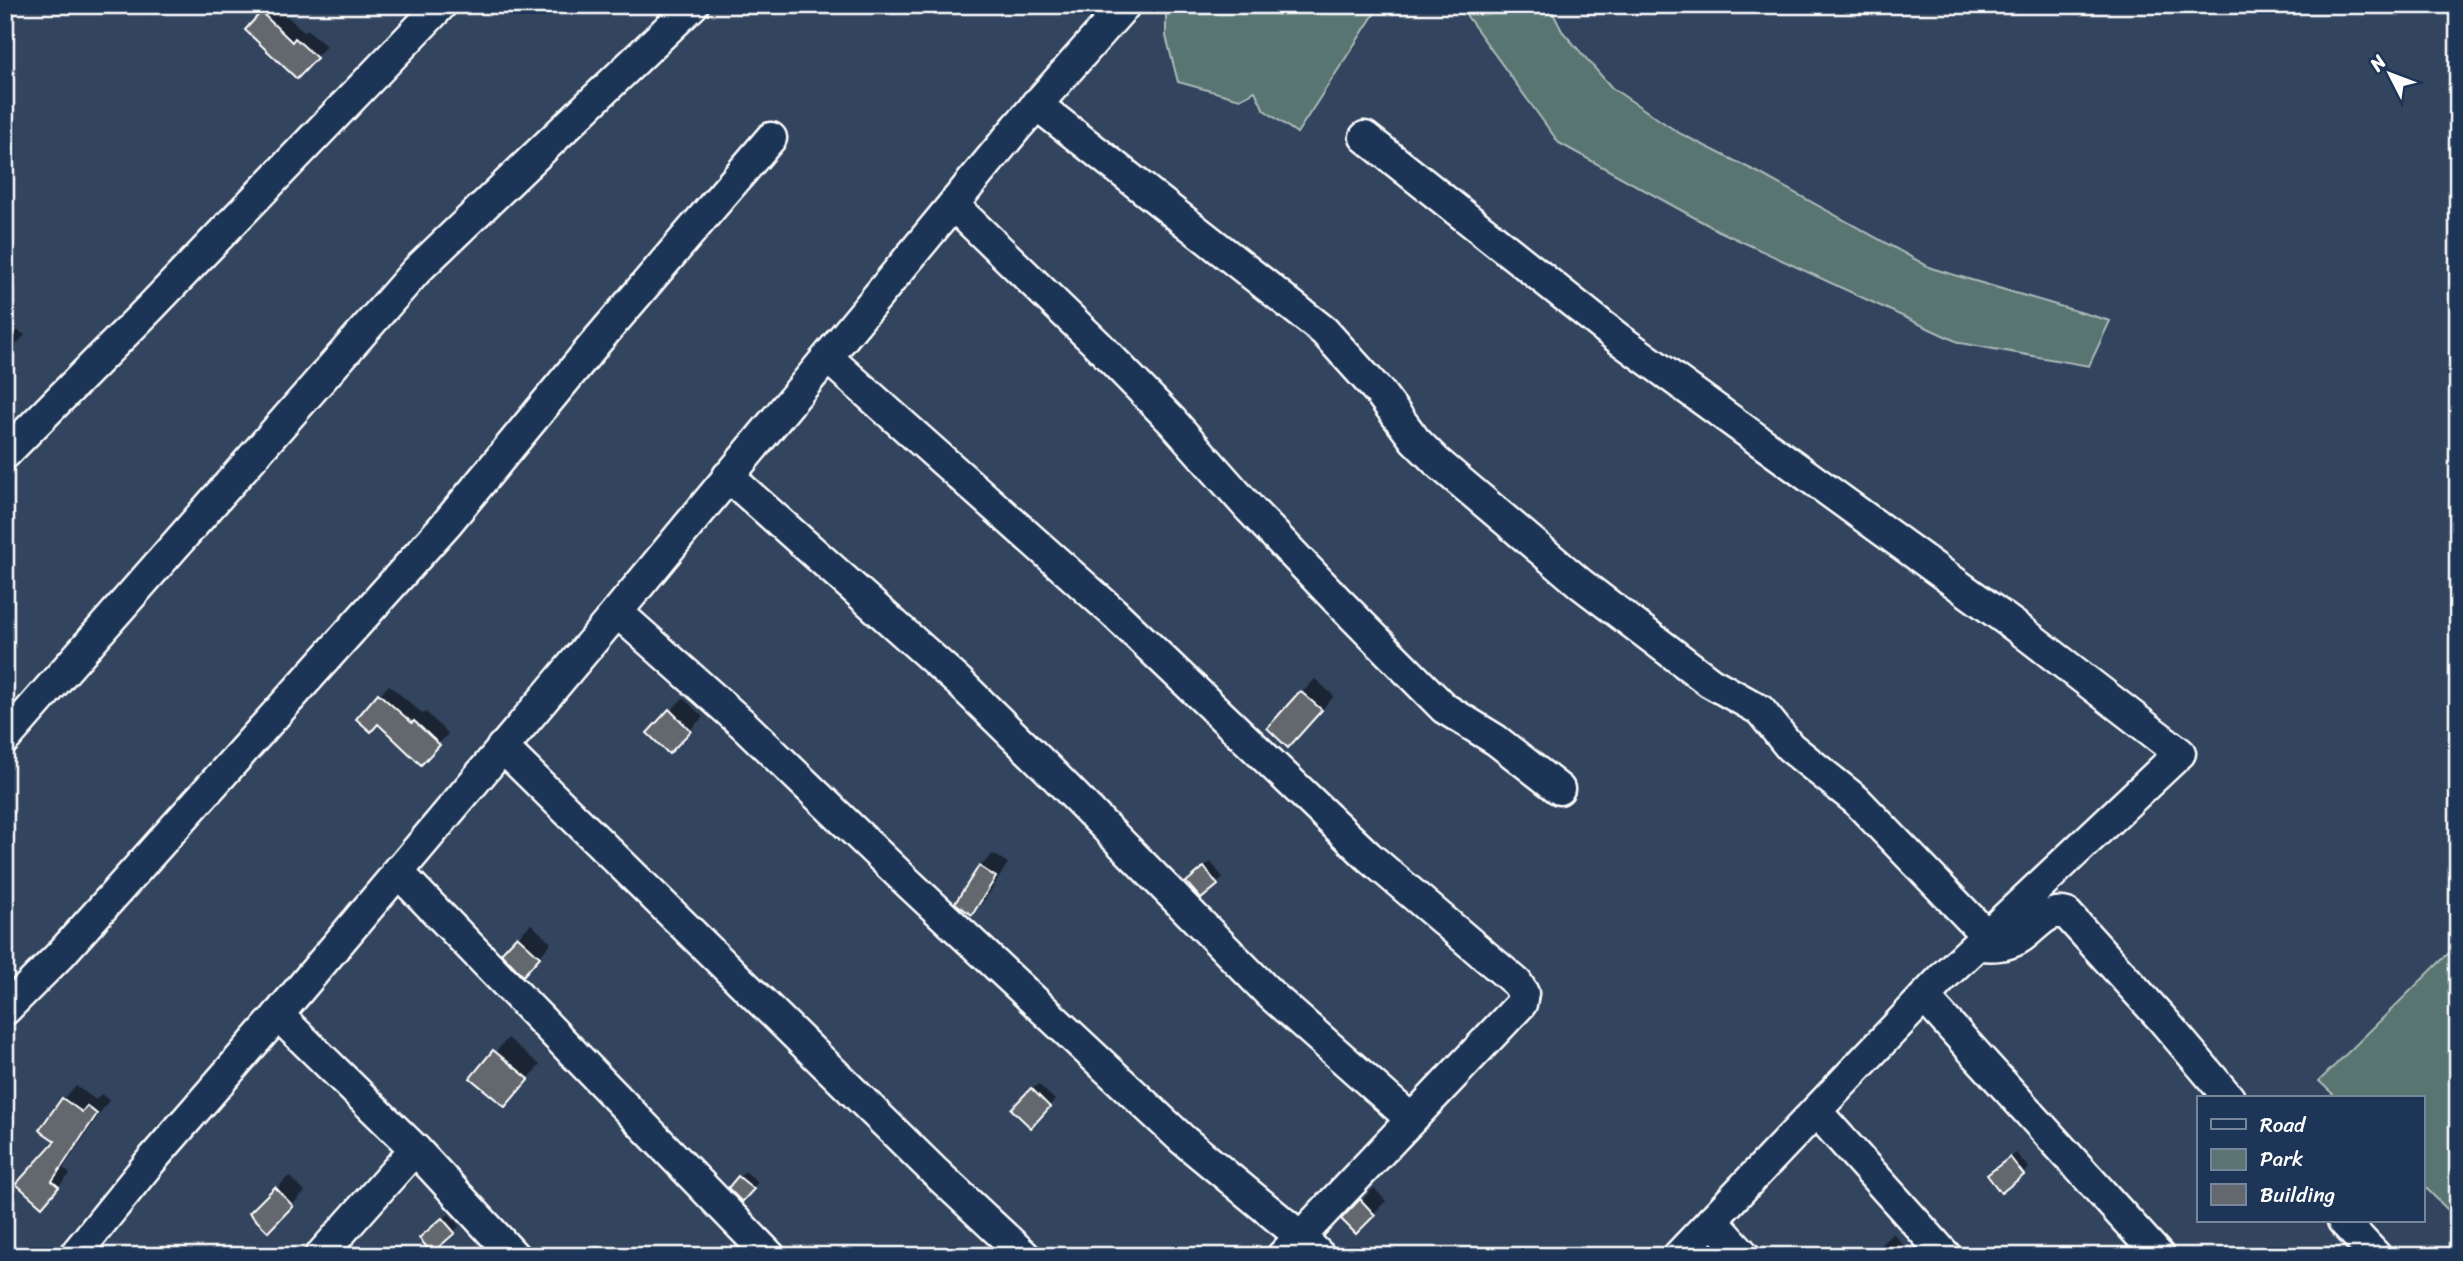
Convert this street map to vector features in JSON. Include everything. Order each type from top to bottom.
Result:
[{"type":"street","points":[[5,454],[150,308],[441,5]]},
{"type":"street","points":[[5,738],[417,270],[693,5]]},
{"type":"street","points":[[74,1256],[617,612],[1036,104],[1125,5]]},
{"type":"street","points":[[1036,104],[1324,331],[1380,393],[1423,447],[1581,584],[1710,682],[1760,709],[1790,747],[1856,800],[1983,941],[1997,947],[2021,938],[2055,912],[2067,914],[2228,1096]]},
{"type":"street","points":[[1365,136],[1619,339],[2023,632],[2180,753],[1924,998],[1678,1256]]},
{"type":"street","points":[[5,1010],[69,945],[447,523],[597,340],[771,138]]},
{"type":"street","points":[[953,205],[1134,382],[1337,600],[1444,708],[1496,740],[1559,789]]},
{"type":"street","points":[[617,612],[743,724],[1301,1250],[1411,1119],[1521,1004],[1522,993],[1517,984],[1368,856],[1113,612],[828,358]]},
{"type":"street","points":[[728,475],[959,682],[1270,994],[1411,1119]]},
{"type":"street","points":[[502,747],[933,1170],[1025,1256]]},
{"type":"street","points":[[397,871],[770,1256]]},
{"type":"street","points":[[1924,998],[2159,1256]]},
{"type":"street","points":[[278,1015],[415,1149],[514,1256]]},
{"type":"street","points":[[1816,1111],[1946,1256]]},
{"type":"street","points":[[320,1256],[415,1149]]},
{"type":"street","points":[[1712,1220],[1745,1256]]},
{"type":"street","points":[[2344,1222],[2376,1256]]},
{"type":"green space","points":[[1166,5],[1380,5],[1297,133],[1264,110],[1255,91],[1240,99],[1178,82],[1166,36]]},
{"type":"green space","points":[[1459,5],[1549,5],[1562,31],[1612,88],[1679,133],[1759,173],[1931,268],[2110,321],[2089,366],[1960,343],[1717,230],[1559,143]]},
{"type":"green space","points":[[2458,944],[2458,1220],[2424,1186],[2424,1096],[2335,1096],[2319,1081]]},
{"type":"building","points":[[261,12],[292,42],[295,38],[317,58],[297,79],[245,30]]},
{"type":"building","points":[[1300,691],[1322,710],[1288,748],[1267,728]]},
{"type":"building","points":[[378,693],[440,745],[421,765],[378,724],[371,732],[356,719]]},
{"type":"building","points":[[669,709],[691,731],[669,754],[647,733]]},
{"type":"building","points":[[979,866],[996,877],[972,915],[955,903]]},
{"type":"building","points":[[1204,867],[1218,885],[1201,899],[1186,882]]},
{"type":"building","points":[[517,936],[540,957],[523,976],[501,953]]},
{"type":"building","points":[[493,1050],[529,1079],[505,1107],[470,1078]]},
{"type":"building","points":[[1031,1088],[1050,1107],[1031,1128],[1011,1109]]},
{"type":"building","points":[[62,1098],[82,1112],[87,1106],[97,1114],[52,1181],[59,1187],[42,1207],[16,1184],[55,1141],[39,1130]]},
{"type":"building","points":[[2010,1157],[2024,1175],[2001,1193],[1987,1175]]},
{"type":"building","points":[[738,1176],[754,1189],[742,1202],[728,1188]]},
{"type":"building","points":[[275,1187],[293,1206],[268,1232],[249,1213]]},
{"type":"building","points":[[1360,1199],[1375,1215],[1356,1234],[1341,1219]]},
{"type":"building","points":[[442,1218],[455,1233],[432,1253],[419,1238]]}]
